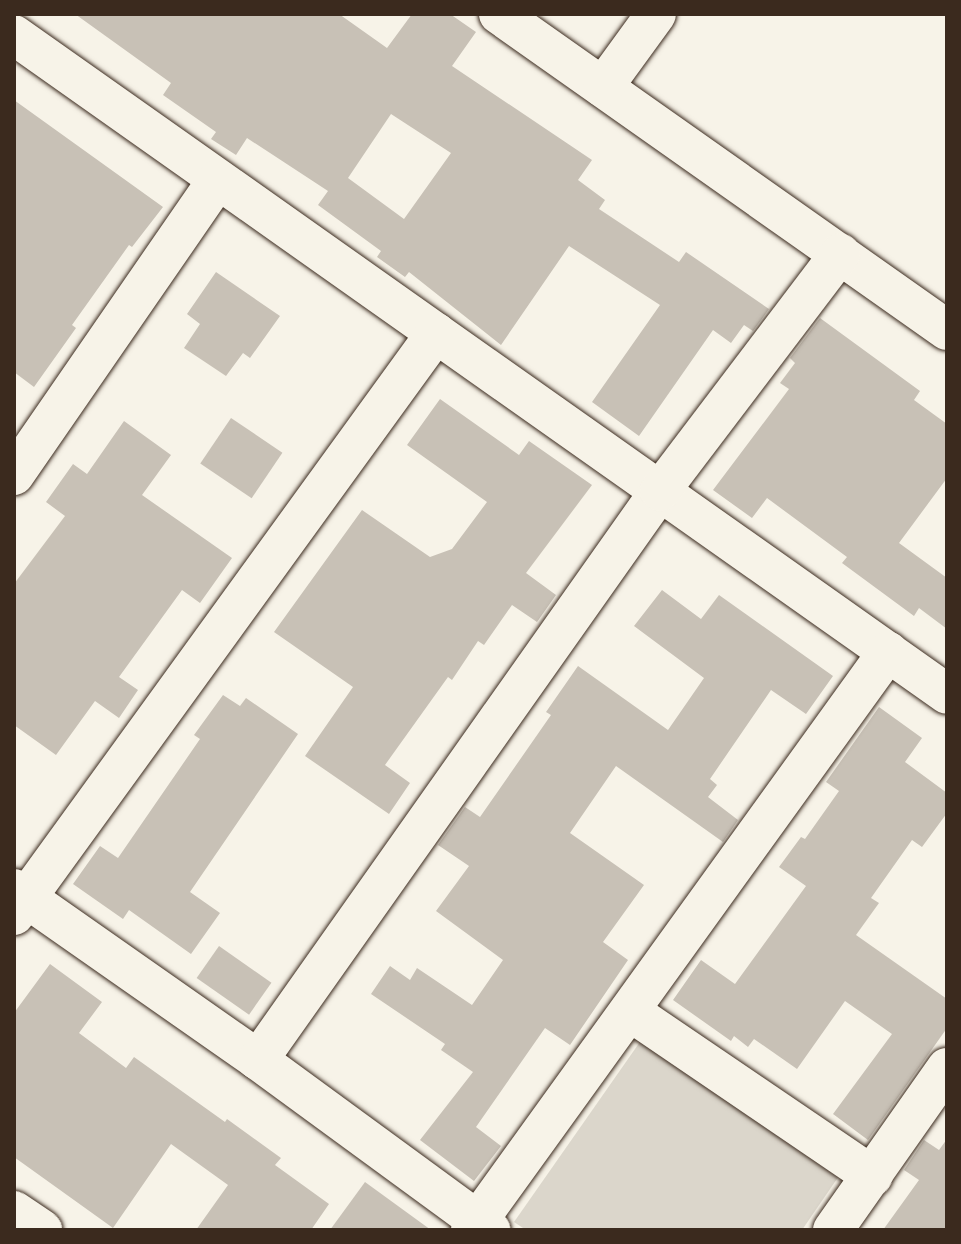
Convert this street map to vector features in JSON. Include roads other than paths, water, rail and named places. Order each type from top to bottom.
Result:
[{"type":"street","points":[[14,24],[21,14]]},
{"type":"street","points":[[499,14],[947,330]]},
{"type":"street","points":[[603,87],[656,14]]},
{"type":"street","points":[[14,35],[947,694]]},
{"type":"street","points":[[14,475],[218,179]]},
{"type":"street","points":[[258,1060],[660,491],[840,254]]},
{"type":"street","points":[[436,333],[18,901],[258,1060],[479,1227],[888,652]]},
{"type":"street","points":[[631,1012],[872,1176]]},
{"type":"street","points":[[833,1230],[947,1068]]},
{"type":"street","points":[[14,1211],[42,1230]]}]
